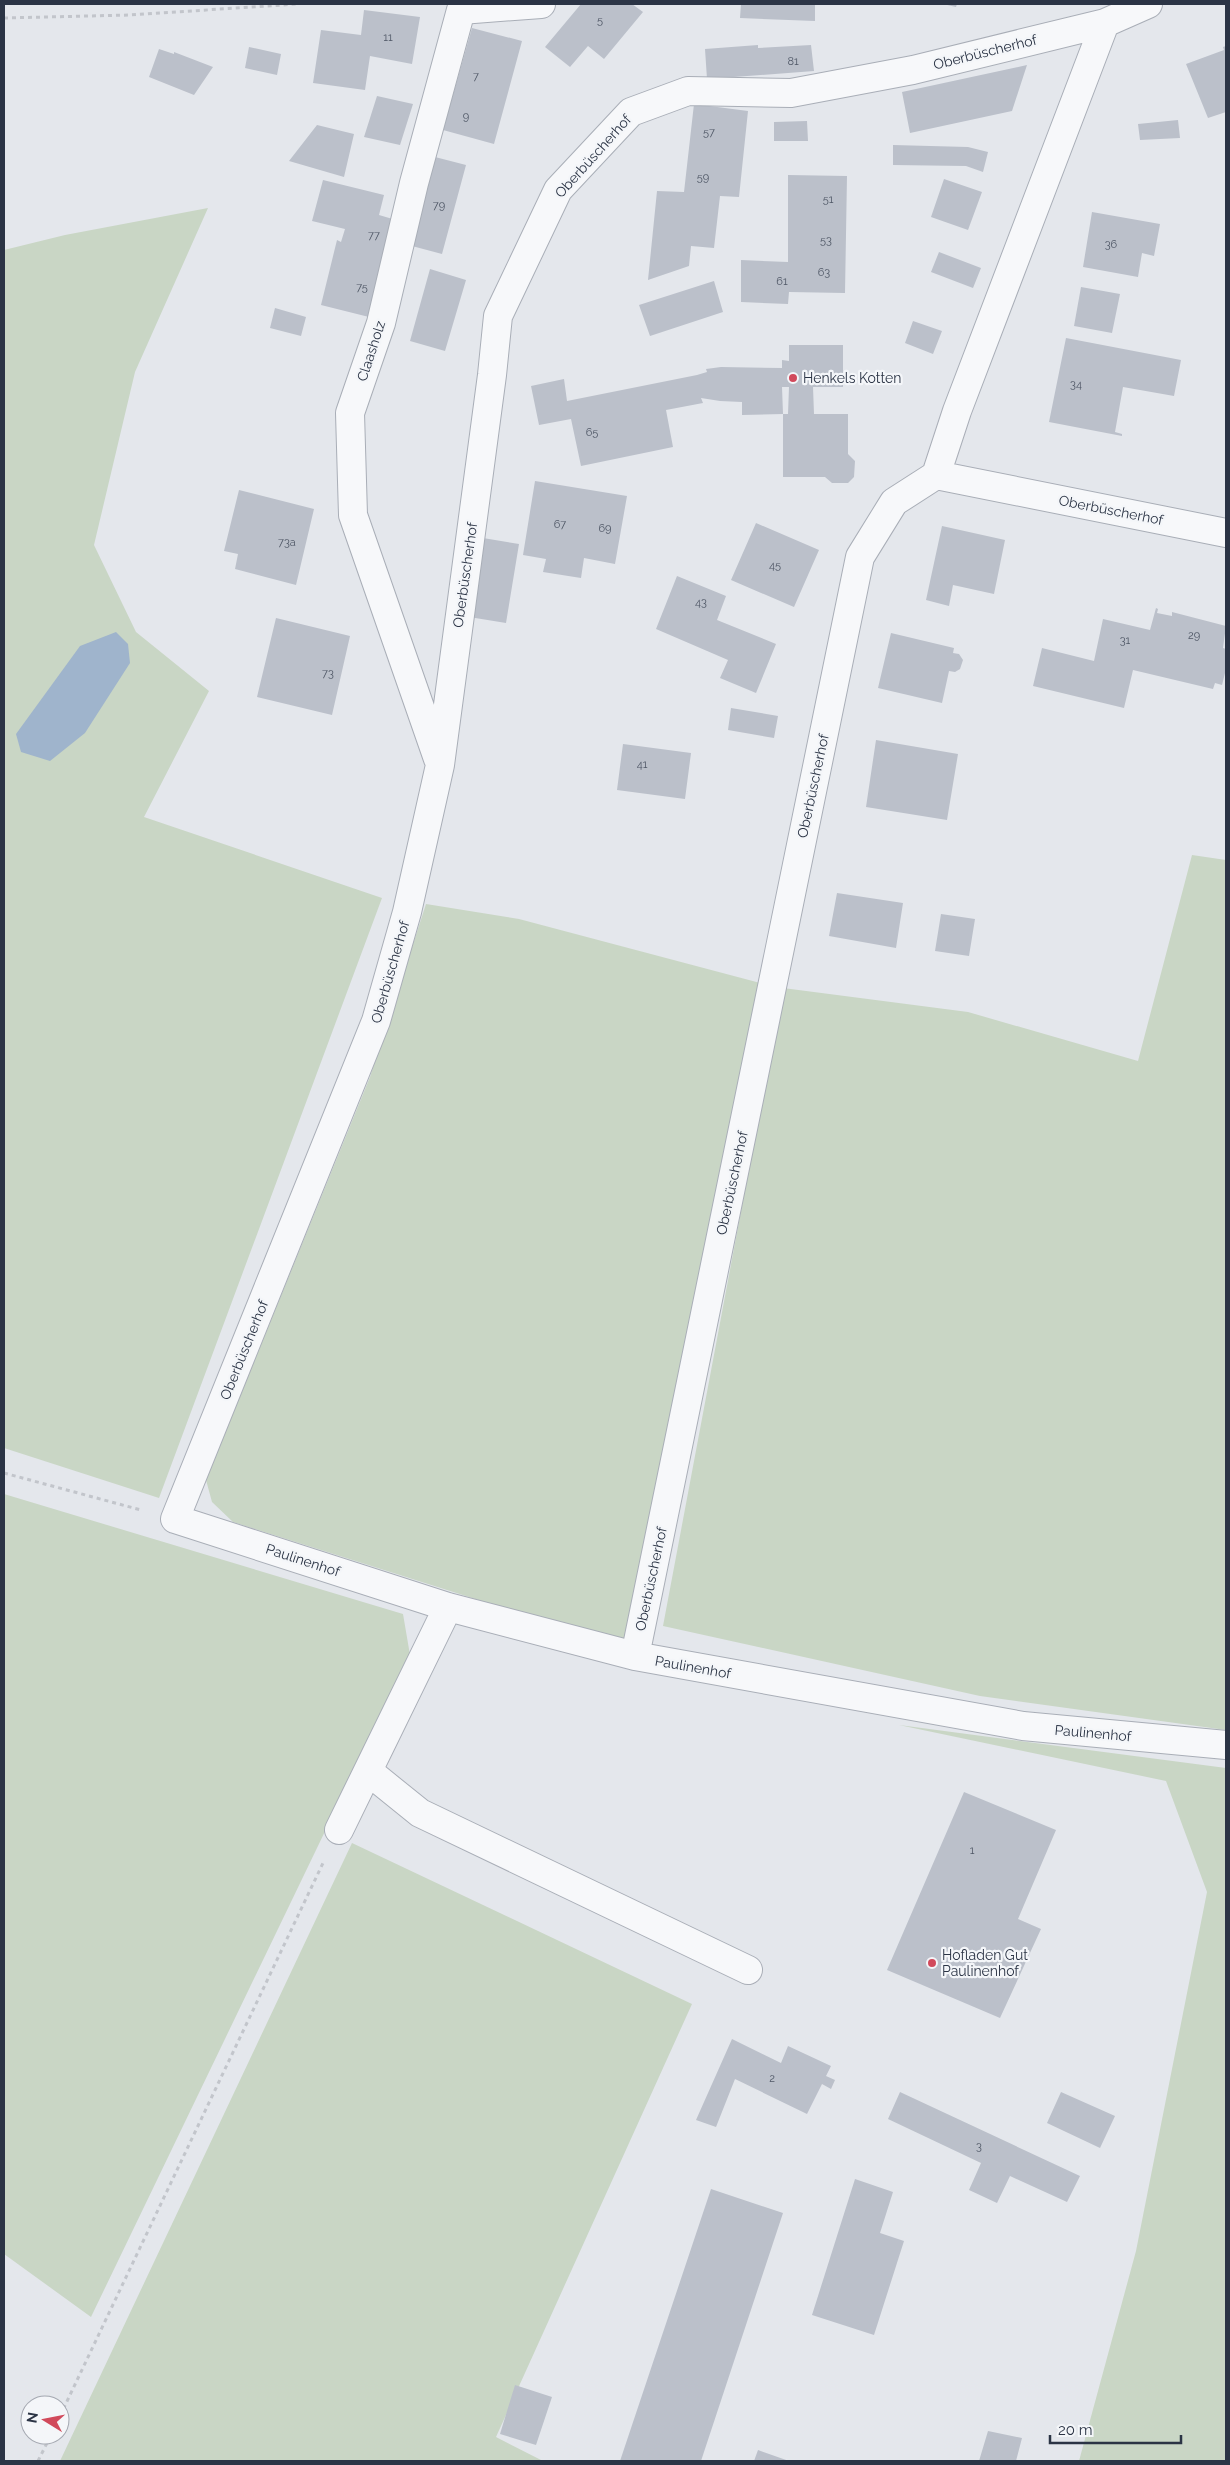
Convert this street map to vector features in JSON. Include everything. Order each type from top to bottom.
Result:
[{"type":"street","name":"Claasholz","points":[[440,765],[353,515],[350,413],[381,323],[414,183],[461,10],[541,4]]},
{"type":"street","name":"Oberbüscherhof","points":[[175,1519],[376,1021],[407,912],[440,765],[492,375],[498,316],[558,190],[631,112],[688,91],[791,93],[913,70],[1105,23],[1148,4]]},
{"type":"street","points":[[936,475],[957,411],[1105,23]]},
{"type":"street","name":"Oberbüscherhof","points":[[635,1656],[860,557],[894,502],[936,475],[1226,533]]},
{"type":"street","name":"Paulinenhof","points":[[175,1519],[448,1607],[635,1656],[1024,1726],[1226,1745]]},
{"type":"street","points":[[338,1830],[448,1607]]},
{"type":"street","points":[[368,1771],[420,1813],[748,1970]]},
{"type":"path","points":[[4,18],[130,15],[297,4]]},
{"type":"path","points":[[4,1473],[175,1519]]},
{"type":"path","points":[[70,2395],[338,1830]]},
{"type":"path","points":[[38,2461],[46,2445]]},
{"type":"green space","points":[[208,208],[135,372],[94,545],[136,632],[209,691],[144,817],[382,898],[159,1498],[4,1448],[4,250],[65,235]]},
{"type":"green space","points":[[1192,855],[1226,860],[1226,1730],[980,1696],[663,1626],[783,988],[968,1012],[1138,1061]]},
{"type":"green space","points":[[426,904],[519,919],[764,984],[630,1648],[233,1522],[212,1502],[206,1480],[370,1077]]},
{"type":"green space","points":[[4,1494],[403,1614],[410,1655],[91,2317],[4,2254]]},
{"type":"green space","points":[[899,1725],[1226,1768],[1226,2461],[1079,2461],[1136,2251],[1207,1892],[1166,1781]]},
{"type":"green space","points":[[352,1843],[692,2004],[496,2437],[543,2461],[60,2461],[68,2445],[70,2445],[70,2440]]},
{"type":"water","points":[[116,632],[128,644],[130,663],[85,733],[50,761],[21,752],[16,734],[80,646]]},
{"type":"building","points":[[581,4],[632,4],[643,12],[604,59],[588,46],[570,67],[545,47]]},
{"type":"building","points":[[741,4],[815,4],[815,21],[740,18]]},
{"type":"building","points":[[943,4],[957,4],[956,7]]},
{"type":"building","points":[[364,10],[420,17],[412,64],[370,56],[365,90],[313,83],[321,30],[361,35]]},
{"type":"building","points":[[472,28],[522,41],[494,144],[443,130]]},
{"type":"building","points":[[758,45],[758,48],[811,45],[814,71],[707,79],[705,49]]},
{"type":"building","points":[[1226,46],[1226,112],[1208,118],[1186,64],[1224,50],[1223,47]]},
{"type":"building","points":[[249,47],[281,54],[277,75],[245,68]]},
{"type":"building","points":[[159,49],[174,54],[174,52],[213,67],[194,95],[149,77]]},
{"type":"building","points":[[1027,65],[1012,111],[910,133],[902,92]]},
{"type":"building","points":[[377,96],[413,104],[400,145],[364,137]]},
{"type":"building","points":[[694,104],[748,111],[739,197],[720,196],[714,248],[691,246],[689,266],[648,280],[657,191],[684,192]]},
{"type":"building","points":[[1178,120],[1180,138],[1140,140],[1138,124]]},
{"type":"building","points":[[807,121],[808,141],[774,141],[774,122]]},
{"type":"building","points":[[317,125],[354,134],[344,177],[289,161]]},
{"type":"building","points":[[893,145],[968,147],[988,152],[983,172],[966,166],[893,165]]},
{"type":"building","points":[[435,157],[466,165],[442,254],[412,246]]},
{"type":"building","points":[[788,175],[847,176],[845,293],[789,292],[788,304],[741,302],[741,260],[788,262]]},
{"type":"building","points":[[944,179],[982,192],[968,230],[931,217]]},
{"type":"building","points":[[323,180],[384,195],[379,215],[396,220],[373,318],[321,305],[337,240],[341,242],[345,229],[312,221]]},
{"type":"building","points":[[1092,212],[1160,224],[1154,256],[1142,253],[1138,277],[1083,267]]},
{"type":"building","points":[[939,252],[981,268],[973,288],[931,272]]},
{"type":"building","points":[[430,269],[466,280],[445,351],[410,341]]},
{"type":"building","points":[[714,281],[723,312],[650,336],[639,305]]},
{"type":"building","points":[[1081,287],[1120,294],[1112,333],[1074,326]]},
{"type":"building","points":[[275,308],[306,317],[301,336],[270,328]]},
{"type":"building","points":[[913,321],[942,331],[933,354],[905,343]]},
{"type":"building","points":[[1066,338],[1181,360],[1174,396],[1123,387],[1115,432],[1122,434],[1122,436],[1049,422]]},
{"type":"building","points":[[789,345],[843,345],[843,387],[813,387],[814,414],[848,414],[848,454],[855,461],[854,477],[848,483],[832,483],[825,477],[783,477],[783,414],[742,415],[742,402],[701,398],[703,403],[666,410],[673,447],[581,466],[571,419],[539,425],[531,386],[564,379],[567,401],[697,375],[707,372],[706,369],[721,367],[782,368],[782,360],[789,361]],"holes":[[[782,387],[789,387],[788,414],[783,414]]]},
{"type":"building","points":[[535,481],[627,496],[615,564],[584,558],[581,578],[543,572],[546,559],[523,555]]},
{"type":"building","points":[[239,490],[314,509],[296,585],[235,569],[238,554],[224,551]]},
{"type":"building","points":[[756,523],[819,550],[794,607],[731,580]]},
{"type":"building","points":[[942,526],[1005,540],[994,594],[953,585],[949,606],[926,600]]},
{"type":"building","points":[[477,537],[519,544],[506,623],[463,616]]},
{"type":"building","points":[[677,576],[726,596],[717,620],[776,644],[756,693],[720,678],[728,660],[656,629]]},
{"type":"building","points":[[1156,608],[1158,609],[1157,613],[1172,616],[1172,612],[1226,626],[1223,648],[1226,649],[1226,669],[1222,685],[1215,683],[1213,689],[1133,670],[1124,708],[1033,686],[1042,648],[1094,661],[1103,619],[1150,630]]},
{"type":"building","points":[[276,618],[350,636],[332,715],[257,697]]},
{"type":"building","points":[[891,633],[954,648],[953,653],[959,654],[963,660],[960,669],[955,672],[949,671],[942,703],[878,688]]},
{"type":"building","points":[[731,708],[778,716],[774,738],[728,730]]},
{"type":"building","points":[[876,740],[958,754],[947,820],[866,807]]},
{"type":"building","points":[[623,744],[691,753],[685,799],[617,790]]},
{"type":"building","points":[[837,893],[903,903],[896,948],[829,936]]},
{"type":"building","points":[[941,914],[975,919],[969,956],[935,951]]},
{"type":"building","points":[[964,1792],[1056,1830],[1018,1919],[1041,1929],[1000,2018],[887,1970]]},
{"type":"building","points":[[732,2039],[781,2063],[788,2046],[831,2066],[826,2076],[835,2080],[831,2089],[822,2084],[807,2114],[735,2079],[716,2127],[696,2120]]},
{"type":"building","points":[[900,2092],[1080,2176],[1067,2202],[1010,2176],[997,2203],[969,2190],[981,2163],[888,2119]]},
{"type":"building","points":[[1061,2092],[1115,2116],[1100,2148],[1047,2123]]},
{"type":"building","points":[[855,2179],[893,2192],[880,2233],[904,2241],[874,2335],[812,2315]]},
{"type":"building","points":[[711,2189],[783,2213],[701,2461],[620,2461]]},
{"type":"building","points":[[515,2385],[552,2397],[536,2445],[500,2434]]},
{"type":"building","points":[[988,2431],[1022,2438],[1016,2461],[979,2461]]},
{"type":"building","points":[[758,2450],[789,2461],[754,2461]]},
{"type":"place","name":"Henkels Kotten","points":[[793,378]]},
{"type":"place","name":"Hofladen Gut Paulinenhof","points":[[932,1963]]}]
